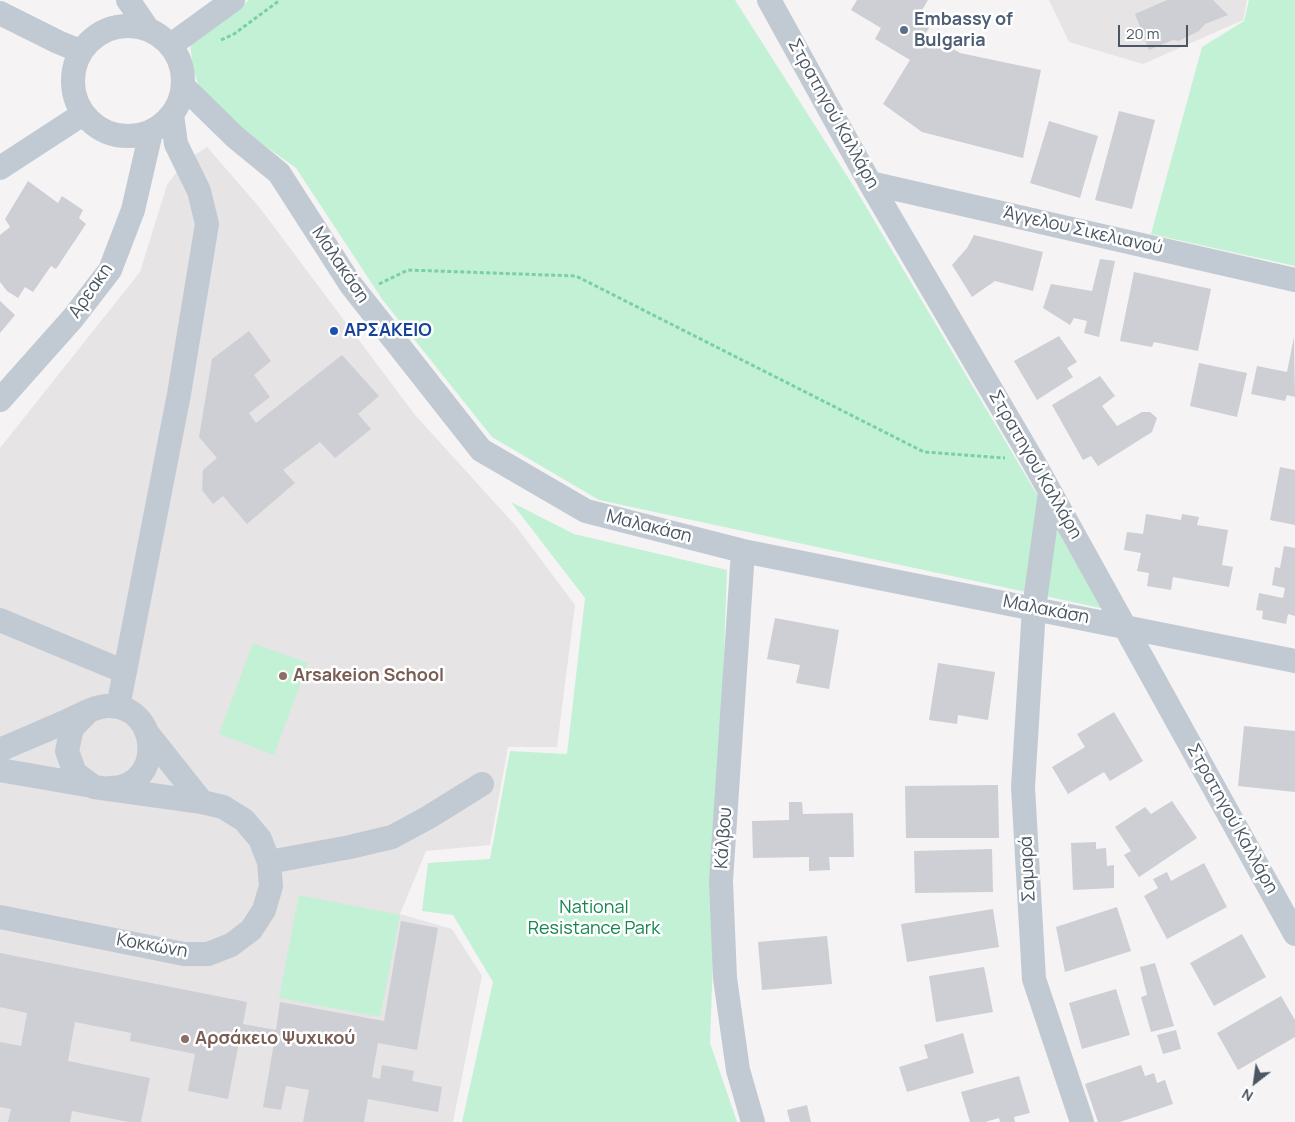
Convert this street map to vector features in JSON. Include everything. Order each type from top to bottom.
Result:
[{"type":"street","points":[[128,0],[148,29]]},
{"type":"street","points":[[170,45],[233,0]]},
{"type":"street","name":"Στρατηγού Καλλάρη","points":[[769,0],[870,183],[1033,460],[1295,934]]},
{"type":"street","points":[[0,13],[80,51]]},
{"type":"street","points":[[129,25],[148,29],[170,45],[181,65],[183,86],[180,101],[172,115],[162,124],[151,132],[132,136],[114,135],[96,127],[83,114],[73,94],[72,72],[80,51],[93,37],[110,28],[129,25]]},
{"type":"street","name":"Μαλακάση","points":[[183,86],[235,137],[279,173],[359,294],[481,450],[586,511],[743,551],[1112,623],[1127,628],[1295,661]]},
{"type":"street","points":[[0,168],[83,114]]},
{"type":"street","points":[[118,707],[179,394],[207,224],[199,191],[176,144],[172,115]]},
{"type":"street","name":"Αρεακη","points":[[0,400],[73,318],[110,270],[133,210],[151,132]]},
{"type":"street","name":"Άγγελου Σικελιανού","points":[[870,183],[1295,280]]},
{"type":"street","name":"Σαμαρά","points":[[1050,492],[1034,608],[1023,788],[1034,979],[1082,1122]]},
{"type":"street","name":"Κάλβου","points":[[743,551],[721,881],[725,978],[738,1070],[753,1122]]},
{"type":"street","points":[[0,620],[126,672]]},
{"type":"street","points":[[0,750],[98,708],[118,707],[131,713],[142,722],[148,734],[202,802]]},
{"type":"street","points":[[88,712],[72,728],[67,751],[75,773],[98,788],[118,788],[134,781],[145,768],[150,751],[148,734]]},
{"type":"street","name":"Κοκκώνη","points":[[0,770],[98,788],[202,802],[223,807],[244,820],[260,839],[269,862],[271,886],[264,910],[251,930],[231,945],[208,954],[184,954],[0,917]]},
{"type":"street","points":[[269,862],[392,837],[429,817],[482,784]]},
{"type":"path","points":[[359,294],[408,270],[576,276],[924,452],[1033,460]]},
{"type":"shaded area","points":[[1049,0],[1247,0],[1243,20],[1143,64],[1069,42]]},
{"type":"shaded area","name":"Arsakeion School","points":[[207,147],[260,208],[415,415],[515,525],[575,605],[557,747],[508,747],[490,845],[426,851],[400,914],[452,929],[482,976],[453,1122],[0,1122],[0,448],[140,272],[167,185],[185,161]]},
{"type":"green space","points":[[249,0],[735,0],[856,190],[1105,609],[599,500],[492,437],[382,299],[296,168],[205,103],[193,69],[190,43]]},
{"type":"green space","points":[[1249,0],[1295,0],[1295,266],[1151,234],[1202,47],[1244,21]]},
{"type":"green space","name":"National Resistance Park","points":[[511,502],[574,534],[727,570],[710,1043],[737,1122],[462,1122],[493,982],[453,915],[422,911],[428,863],[490,859],[510,751],[567,754],[585,598]]},
{"type":"green space","points":[[253,643],[308,663],[274,755],[219,734]]},
{"type":"green space","points":[[299,895],[400,915],[380,1017],[279,998]]},
{"type":"building","points":[[857,0],[928,0],[918,17],[931,25],[926,33],[960,53],[1041,70],[1023,158],[922,132],[883,104],[910,60],[875,39],[881,28],[851,10]]},
{"type":"building","points":[[1167,0],[1213,0],[1228,15],[1205,24],[1199,31],[1179,41],[1173,40],[1149,50],[1135,14]]},
{"type":"building","points":[[1119,111],[1155,120],[1132,209],[1095,200]]},
{"type":"building","points":[[1049,121],[1098,136],[1080,198],[1030,183]]},
{"type":"building","points":[[28,181],[58,203],[62,196],[83,210],[79,218],[86,224],[56,269],[51,266],[33,292],[25,287],[18,298],[7,291],[0,282],[0,235],[10,227],[5,219]]},
{"type":"building","points":[[974,235],[1043,252],[1033,291],[995,281],[972,297],[952,265],[967,248]]},
{"type":"building","points":[[1100,259],[1115,261],[1099,337],[1084,333],[1087,321],[1074,318],[1070,325],[1043,308],[1051,284],[1092,291]]},
{"type":"building","points":[[1134,272],[1211,289],[1198,351],[1154,342],[1152,347],[1120,341]]},
{"type":"building","points":[[0,301],[15,315],[0,333]]},
{"type":"building","points":[[249,331],[271,361],[254,375],[270,397],[249,413],[256,423],[342,355],[379,396],[358,414],[371,429],[335,458],[320,442],[283,470],[295,483],[247,524],[223,496],[213,504],[202,490],[203,470],[217,458],[199,437],[212,359]]},
{"type":"building","points":[[1059,336],[1077,362],[1067,368],[1073,377],[1037,400],[1014,361]]},
{"type":"building","points":[[1294,337],[1295,397],[1287,395],[1285,401],[1251,394],[1257,366],[1287,372]]},
{"type":"building","points":[[1199,363],[1247,373],[1237,417],[1190,406]]},
{"type":"building","points":[[1100,376],[1115,396],[1102,406],[1117,426],[1142,412],[1150,412],[1157,418],[1152,432],[1098,466],[1091,456],[1083,460],[1052,405]]},
{"type":"building","points":[[1280,467],[1295,470],[1295,525],[1270,520]]},
{"type":"building","points":[[1146,514],[1181,520],[1182,514],[1199,517],[1197,525],[1228,530],[1222,565],[1233,567],[1229,587],[1173,577],[1171,590],[1147,586],[1149,573],[1137,571],[1141,553],[1124,550],[1127,532],[1143,534]]},
{"type":"building","points":[[1284,546],[1295,548],[1295,616],[1288,614],[1286,624],[1262,619],[1263,611],[1256,610],[1259,593],[1283,598],[1285,588],[1272,585],[1275,567],[1280,568]]},
{"type":"building","points":[[775,618],[839,630],[829,689],[796,683],[800,665],[767,659]]},
{"type":"building","points":[[938,663],[995,672],[988,720],[958,715],[957,724],[929,720]]},
{"type":"building","points":[[1114,712],[1143,761],[1110,781],[1104,772],[1068,794],[1052,767],[1085,747],[1077,734]]},
{"type":"building","points":[[1244,726],[1295,731],[1295,792],[1238,786]]},
{"type":"building","points":[[998,785],[999,838],[906,838],[905,786]]},
{"type":"building","points":[[1172,801],[1197,838],[1139,877],[1124,855],[1131,851],[1115,827],[1145,807],[1151,814]]},
{"type":"building","points":[[789,802],[802,802],[803,814],[853,813],[854,857],[829,857],[830,870],[809,871],[809,857],[753,858],[752,821],[789,820]]},
{"type":"building","points":[[1096,842],[1096,849],[1106,848],[1107,866],[1114,865],[1114,888],[1073,890],[1071,843]]},
{"type":"building","points":[[992,849],[993,892],[915,893],[914,851]]},
{"type":"building","points":[[1204,863],[1227,907],[1167,939],[1144,896],[1158,888],[1153,879],[1167,872],[1171,881]]},
{"type":"building","points":[[1117,907],[1131,951],[1065,972],[1056,927]]},
{"type":"building","points":[[993,909],[999,947],[907,962],[901,924]]},
{"type":"building","points":[[401,921],[438,928],[417,1050],[378,1043],[372,1077],[380,1079],[382,1065],[414,1071],[412,1081],[442,1087],[438,1112],[368,1099],[364,1122],[303,1122],[309,1090],[286,1086],[281,1110],[263,1107],[274,1043],[240,1037],[228,1099],[188,1091],[195,1054],[130,1041],[131,1033],[75,1022],[68,1061],[150,1078],[141,1122],[129,1122],[72,1111],[70,1122],[8,1122],[11,1109],[0,1107],[0,1042],[21,1046],[27,1013],[0,1007],[0,953],[247,1002],[243,1024],[276,1030],[280,1002],[384,1021]]},
{"type":"building","points":[[1242,934],[1266,977],[1214,1006],[1190,963]]},
{"type":"building","points":[[827,936],[832,984],[762,990],[758,942]]},
{"type":"building","points":[[1155,963],[1174,1026],[1151,1032],[1141,997],[1147,995],[1140,967]]},
{"type":"building","points":[[984,967],[993,1012],[936,1022],[929,976]]},
{"type":"building","points":[[1116,989],[1130,1035],[1082,1049],[1069,1003]]},
{"type":"building","points":[[1281,996],[1295,1020],[1295,1037],[1238,1070],[1217,1033]]},
{"type":"building","points":[[1176,1030],[1181,1049],[1163,1054],[1157,1035]]},
{"type":"building","points":[[963,1033],[974,1073],[907,1092],[899,1067],[928,1058],[924,1045]]},
{"type":"building","points":[[1141,1065],[1145,1076],[1154,1073],[1157,1083],[1165,1080],[1173,1104],[1120,1122],[1098,1122],[1085,1084]]},
{"type":"building","points":[[1019,1076],[1030,1113],[1014,1117],[1015,1122],[1000,1122],[999,1118],[985,1122],[970,1122],[961,1092]]},
{"type":"building","points":[[807,1105],[811,1122],[790,1122],[787,1110]]},
{"type":"place","name":"Embassy of Bulgaria","points":[[904,30]]},
{"type":"place","name":"ΑΡΣΑΚΕΙΟ","points":[[334,331]]},
{"type":"place","name":"Arsakeion School","points":[[283,676]]},
{"type":"place","name":"Αρσάκειο Ψυχικού","points":[[185,1039]]}]
